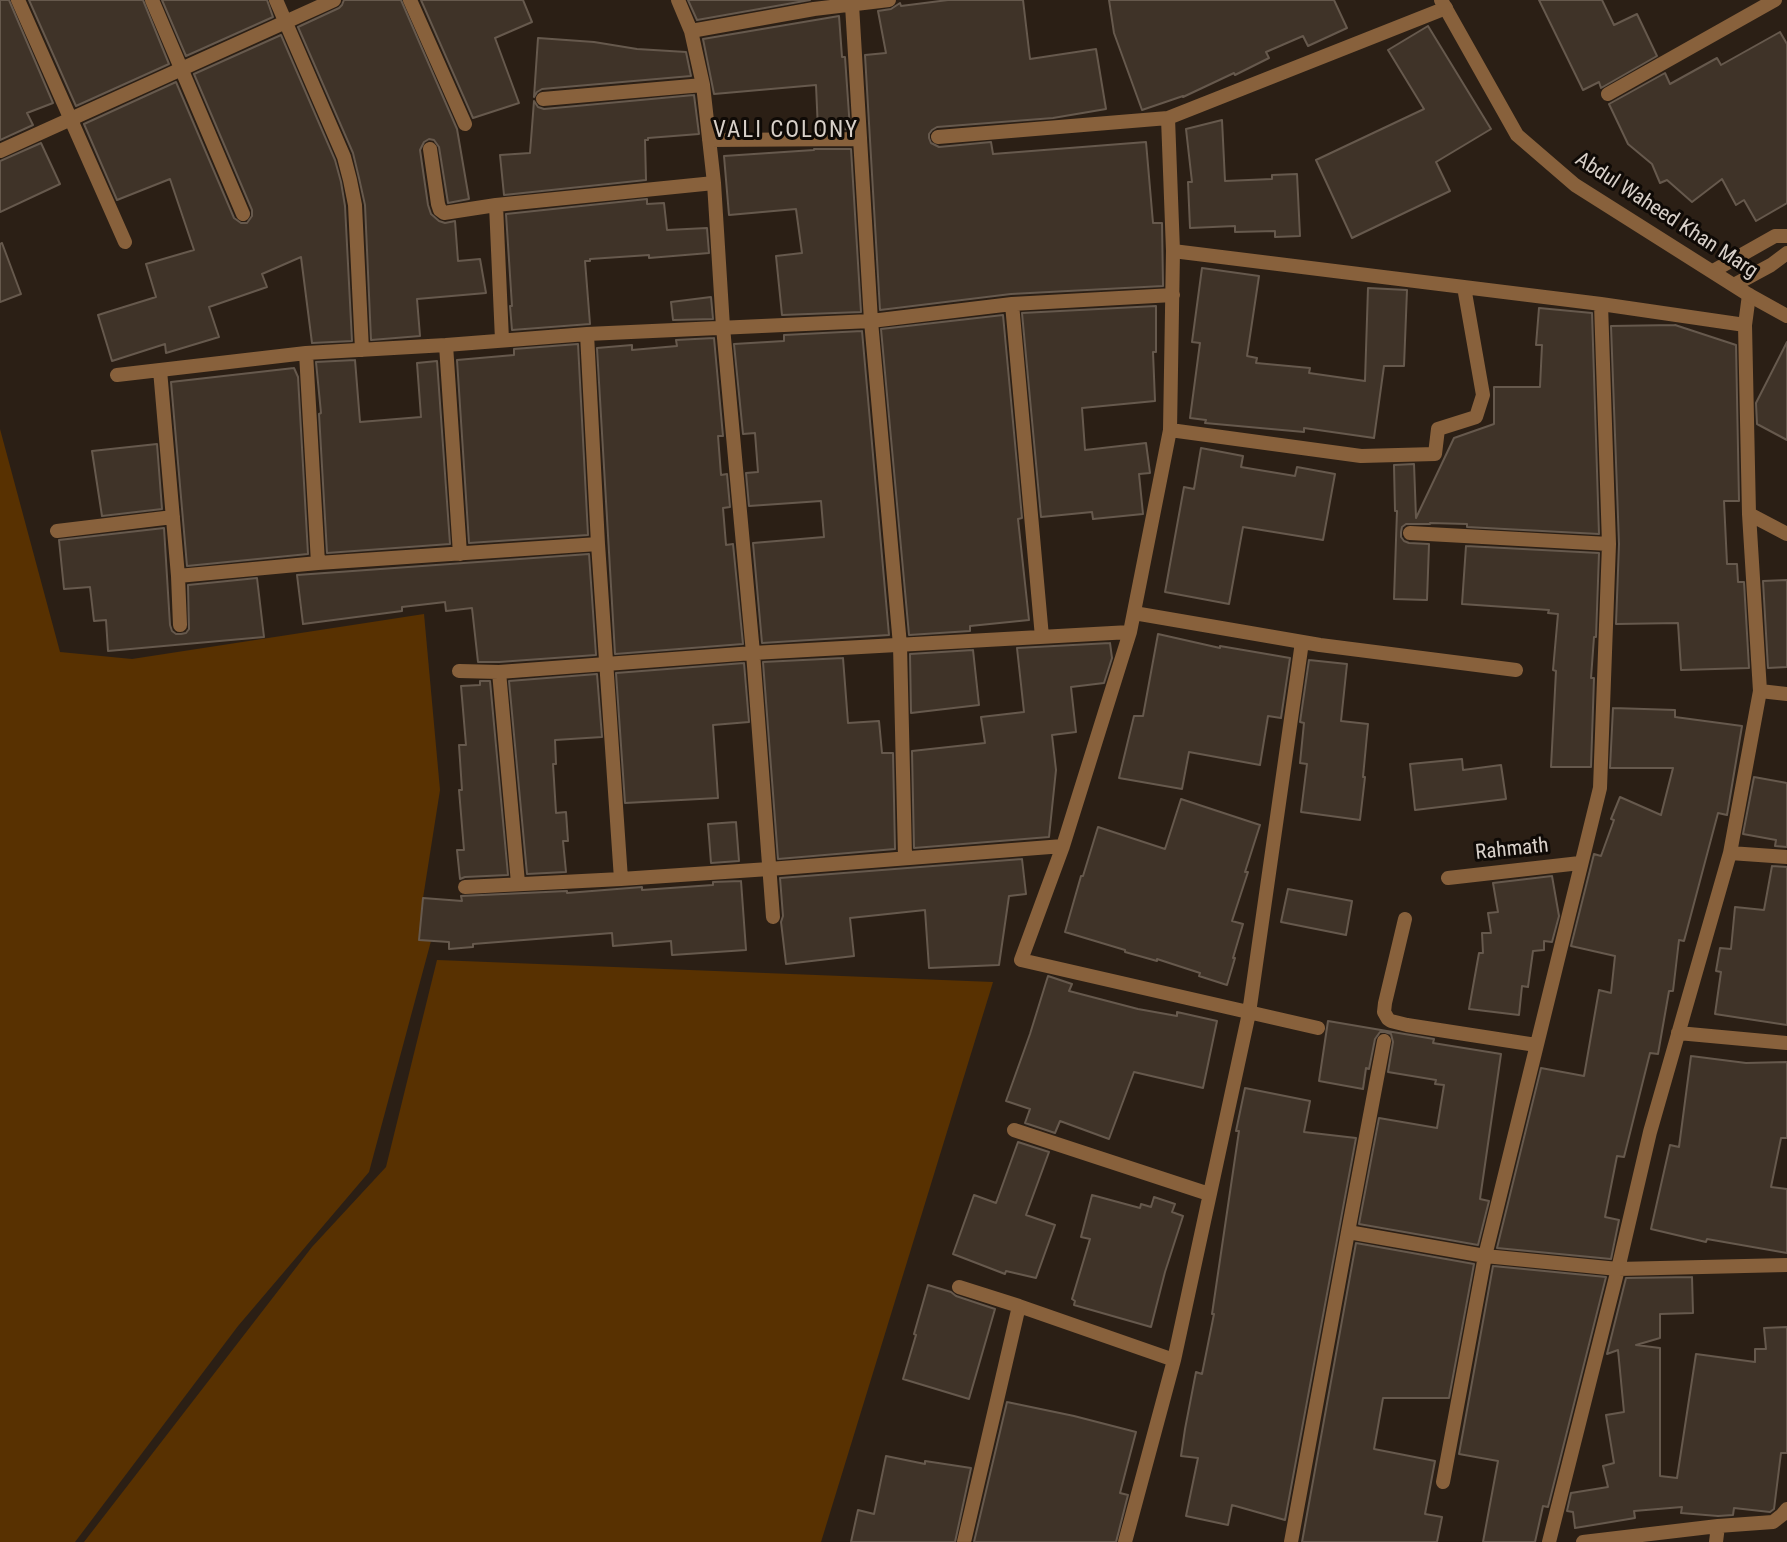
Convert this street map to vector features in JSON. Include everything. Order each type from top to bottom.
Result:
[{"type":"street","points":[[18,0],[125,243]]},
{"type":"street","points":[[152,0],[243,214]]},
{"type":"street","points":[[276,0],[344,157],[350,180],[355,205],[362,349]]},
{"type":"street","points":[[0,151],[334,0]]},
{"type":"street","points":[[410,0],[465,124]]},
{"type":"street","points":[[678,0],[691,31],[704,85],[773,917]]},
{"type":"street","points":[[691,31],[813,5],[852,5],[889,0]]},
{"type":"street","points":[[1608,94],[1775,0]]},
{"type":"street","points":[[938,137],[1168,118],[1444,4]]},
{"type":"street","name":"Abdul Waheed Khan Marg","points":[[1444,4],[1517,135],[1575,186],[1787,316]]},
{"type":"street","points":[[852,5],[871,321],[900,645],[905,857]]},
{"type":"street","points":[[542,99],[704,85]]},
{"type":"street","points":[[1168,118],[1173,251],[1170,430],[1130,632],[1063,846],[1021,960],[1318,1028]]},
{"type":"street","points":[[709,140],[859,139]]},
{"type":"street","points":[[430,149],[438,204],[444,213],[496,205],[713,183]]},
{"type":"street","points":[[496,205],[502,340]]},
{"type":"street","points":[[1713,271],[1775,236],[1787,236]]},
{"type":"street","points":[[1173,251],[1745,324]]},
{"type":"street","points":[[1734,285],[1787,253]]},
{"type":"street","points":[[1170,430],[1361,456],[1435,454],[1438,429],[1476,417],[1483,395],[1464,287]]},
{"type":"street","points":[[117,375],[306,353],[587,334],[871,321],[1012,304],[1173,295]]},
{"type":"street","points":[[1549,1542],[1650,1132],[1730,853],[1760,691],[1749,514],[1745,324],[1749,295]]},
{"type":"street","points":[[1012,304],[1042,637]]},
{"type":"street","points":[[1443,1482],[1485,1256],[1600,788],[1609,544],[1601,304]]},
{"type":"street","points":[[587,334],[621,879]]},
{"type":"street","points":[[446,345],[460,554]]},
{"type":"street","points":[[306,353],[318,563]]},
{"type":"street","points":[[160,370],[180,625]]},
{"type":"street","points":[[1749,514],[1787,534]]},
{"type":"street","points":[[57,531],[173,517]]},
{"type":"street","points":[[1410,533],[1609,544]]},
{"type":"street","points":[[178,576],[318,563],[598,544]]},
{"type":"street","points":[[1133,612],[1302,642],[1516,670]]},
{"type":"street","points":[[459,671],[499,672],[753,653],[1130,632]]},
{"type":"street","points":[[1125,1542],[1174,1360],[1249,1013],[1302,642]]},
{"type":"street","points":[[499,672],[518,883]]},
{"type":"street","points":[[1760,691],[1787,694]]},
{"type":"street","points":[[465,887],[769,869],[1063,846]]},
{"type":"street","points":[[1730,853],[1787,857]]},
{"type":"street","name":"Rahmath","points":[[1448,878],[1580,863]]},
{"type":"street","points":[[1405,919],[1385,1003],[1384,1012],[1388,1019],[1408,1025],[1536,1045]]},
{"type":"street","points":[[1678,1033],[1787,1043]]},
{"type":"street","points":[[1292,1542],[1384,1041]]},
{"type":"street","points":[[1014,1130],[1209,1194]]},
{"type":"street","points":[[1348,1232],[1485,1256],[1618,1269],[1787,1265]]},
{"type":"street","points":[[959,1287],[1174,1360]]},
{"type":"street","points":[[964,1542],[1019,1306]]},
{"type":"street","points":[[1583,1542],[1718,1525],[1773,1522],[1787,1508]]},
{"type":"street","points":[[1716,1542],[1718,1525]]},
{"type":"shaded area","points":[[0,429],[60,652],[132,659],[424,614],[440,790],[419,939],[431,941],[369,1172],[238,1326],[75,1542],[0,1542]]},
{"type":"shaded area","points":[[437,960],[993,982],[821,1542],[84,1542],[312,1247],[386,1167]]},
{"type":"building","points":[[0,0],[9,0],[53,103],[27,113],[33,125],[0,140]]},
{"type":"building","points":[[29,0],[143,0],[169,64],[76,106]]},
{"type":"building","points":[[162,0],[267,0],[273,17],[186,56]]},
{"type":"building","points":[[344,0],[401,0],[457,129],[469,199],[448,203],[439,147],[434,140],[429,139],[420,150],[428,205],[431,214],[439,221],[455,221],[458,261],[480,259],[486,293],[417,299],[420,336],[371,340],[365,205],[359,178],[353,153],[298,27],[339,8]]},
{"type":"building","points":[[421,0],[523,0],[532,22],[495,38],[519,103],[473,118]]},
{"type":"building","points":[[688,0],[810,0],[697,20]]},
{"type":"building","points":[[948,0],[1023,0],[1030,59],[1096,49],[1106,109],[1053,118],[937,127],[929,134],[931,143],[939,147],[991,142],[993,154],[1146,142],[1153,223],[1162,223],[1163,286],[1011,294],[880,310],[865,55],[886,53],[878,11],[891,9],[900,3],[901,6]]},
{"type":"building","points":[[1109,0],[1334,0],[1347,28],[1308,46],[1303,36],[1266,52],[1269,58],[1235,75],[1234,73],[1183,97],[1142,110],[1114,33]]},
{"type":"building","points":[[1539,0],[1602,0],[1614,25],[1637,14],[1657,56],[1601,88],[1599,82],[1583,90]]},
{"type":"building","points":[[839,16],[850,129],[818,130],[816,85],[714,94],[703,39]]},
{"type":"building","points":[[1428,26],[1491,129],[1436,162],[1450,191],[1352,238],[1316,160],[1424,109],[1388,50]]},
{"type":"building","points":[[1780,32],[1787,44],[1787,203],[1756,221],[1744,200],[1736,205],[1722,179],[1692,202],[1667,180],[1660,183],[1652,164],[1628,144],[1609,104],[1665,73],[1670,84],[1717,58],[1721,65]]},
{"type":"building","points":[[281,35],[335,160],[341,182],[345,206],[352,341],[312,343],[301,257],[262,274],[267,287],[209,307],[219,337],[166,353],[165,344],[112,361],[98,315],[156,297],[146,264],[194,250],[170,179],[117,200],[84,124],[176,82],[234,218],[241,223],[247,223],[252,216],[252,210],[194,74]]},
{"type":"building","points":[[538,38],[686,52],[691,76],[542,89],[534,97]]},
{"type":"building","points":[[694,95],[699,134],[645,140],[646,180],[504,195],[500,155],[530,153],[534,101],[538,107],[544,109]]},
{"type":"building","points":[[1222,120],[1225,181],[1272,179],[1272,175],[1297,174],[1300,236],[1275,237],[1275,231],[1235,232],[1235,226],[1190,228],[1188,182],[1192,182],[1186,129]]},
{"type":"building","points":[[41,143],[60,184],[0,212],[0,161]]},
{"type":"building","points":[[851,149],[861,312],[782,315],[776,256],[802,253],[796,209],[729,215],[724,156]]},
{"type":"building","points":[[647,199],[647,204],[664,203],[667,230],[707,228],[709,253],[590,259],[585,261],[590,324],[512,330],[506,214]]},
{"type":"building","points":[[2,243],[21,294],[0,302],[0,244]]},
{"type":"building","points":[[1202,268],[1259,276],[1247,356],[1257,358],[1256,363],[1310,368],[1309,373],[1365,381],[1368,288],[1407,290],[1404,366],[1384,366],[1374,438],[1304,428],[1304,432],[1205,423],[1206,420],[1190,418],[1200,343],[1192,342]]},
{"type":"building","points":[[711,297],[713,319],[673,320],[671,302]]},
{"type":"building","points":[[1156,306],[1156,352],[1153,352],[1155,401],[1082,408],[1085,450],[1146,443],[1150,473],[1139,474],[1143,514],[1093,519],[1092,512],[1041,517],[1022,313]]},
{"type":"building","points":[[1539,308],[1592,313],[1599,534],[1467,527],[1467,524],[1406,524],[1401,532],[1404,541],[1429,544],[1427,600],[1394,599],[1397,511],[1394,465],[1414,464],[1416,518],[1454,438],[1494,424],[1494,387],[1540,387],[1542,345],[1536,345]]},
{"type":"building","points":[[1003,315],[1022,518],[1018,519],[1029,620],[970,626],[970,631],[909,635],[881,329]]},
{"type":"building","points":[[1675,325],[1736,345],[1739,501],[1724,501],[1727,564],[1737,564],[1738,582],[1744,582],[1749,668],[1681,670],[1678,623],[1616,624],[1619,544],[1611,326]]},
{"type":"building","points":[[862,331],[889,635],[762,643],[753,543],[824,537],[821,501],[749,506],[746,473],[758,472],[755,433],[743,434],[734,344],[784,341],[784,335]]},
{"type":"building","points":[[714,338],[723,436],[718,436],[721,475],[727,474],[730,507],[723,508],[726,545],[733,544],[743,644],[615,654],[597,348],[632,345],[632,350],[677,346],[676,340]]},
{"type":"building","points":[[1787,342],[1787,440],[1757,424],[1756,403]]},
{"type":"building","points":[[578,344],[588,535],[469,543],[457,360],[514,355],[514,349]]},
{"type":"building","points":[[355,360],[360,422],[421,417],[417,363],[437,361],[450,544],[327,553],[316,362]]},
{"type":"building","points":[[294,368],[298,377],[308,554],[187,566],[171,382]]},
{"type":"building","points":[[157,444],[162,509],[102,516],[92,451]]},
{"type":"building","points":[[1201,448],[1243,456],[1241,467],[1295,476],[1297,467],[1335,474],[1323,540],[1243,527],[1229,604],[1165,592],[1184,487],[1194,489]]},
{"type":"building","points":[[164,528],[172,631],[181,634],[189,629],[188,585],[257,578],[264,637],[108,651],[106,620],[94,621],[90,587],[64,589],[59,540]]},
{"type":"building","points":[[1466,546],[1599,553],[1596,637],[1591,678],[1594,678],[1591,767],[1551,767],[1556,671],[1553,670],[1558,614],[1548,613],[1549,610],[1462,604]]},
{"type":"building","points":[[589,554],[596,655],[478,662],[472,608],[446,611],[445,602],[402,607],[402,611],[303,624],[297,575]]},
{"type":"building","points":[[1787,580],[1787,667],[1768,668],[1763,581]]},
{"type":"building","points":[[1158,634],[1220,648],[1290,658],[1281,718],[1268,716],[1260,765],[1189,752],[1182,789],[1119,778],[1134,716],[1143,716]]},
{"type":"building","points":[[1110,643],[1112,658],[1104,683],[1071,687],[1076,732],[1052,735],[1056,770],[1049,837],[914,848],[912,751],[985,743],[981,717],[1024,712],[1017,648]]},
{"type":"building","points":[[973,650],[979,705],[911,713],[910,654]]},
{"type":"building","points":[[843,658],[848,723],[879,721],[882,753],[893,753],[895,849],[778,859],[763,662]]},
{"type":"building","points":[[1309,660],[1347,664],[1341,721],[1368,724],[1360,820],[1301,812],[1307,764],[1300,763],[1304,723],[1300,722]]},
{"type":"building","points":[[744,663],[749,722],[713,725],[718,798],[625,803],[616,673]]},
{"type":"building","points":[[597,674],[602,737],[555,740],[556,764],[553,764],[556,813],[566,812],[568,841],[563,841],[566,872],[527,874],[509,681]]},
{"type":"building","points":[[480,681],[490,681],[508,875],[460,879],[457,850],[464,850],[459,790],[462,790],[459,745],[466,745],[461,686],[480,685]]},
{"type":"building","points":[[1613,708],[1675,710],[1675,717],[1742,726],[1727,815],[1718,813],[1684,941],[1679,940],[1673,991],[1669,991],[1658,1054],[1650,1053],[1624,1157],[1617,1156],[1605,1217],[1619,1220],[1611,1259],[1497,1248],[1541,1068],[1584,1076],[1599,990],[1611,993],[1615,956],[1571,946],[1594,854],[1601,856],[1620,797],[1661,815],[1673,768],[1610,768]]},
{"type":"building","points":[[1462,759],[1463,770],[1501,765],[1506,799],[1415,810],[1410,764]]},
{"type":"building","points":[[1754,777],[1787,783],[1787,847],[1775,846],[1776,840],[1743,834]]},
{"type":"building","points":[[1181,799],[1260,825],[1232,921],[1243,924],[1227,985],[1199,976],[1200,973],[1065,932],[1098,827],[1165,849]]},
{"type":"building","points":[[736,822],[739,861],[711,863],[708,824]]},
{"type":"building","points":[[1022,859],[1026,894],[1009,896],[999,965],[929,968],[925,910],[850,918],[854,956],[786,964],[780,878]]},
{"type":"building","points":[[1772,866],[1787,867],[1787,1025],[1715,1014],[1721,972],[1716,971],[1720,948],[1731,949],[1735,907],[1764,910]]},
{"type":"building","points":[[1552,876],[1559,916],[1552,942],[1544,941],[1544,950],[1533,951],[1528,987],[1522,986],[1519,1015],[1469,1009],[1479,953],[1483,953],[1482,933],[1491,933],[1488,913],[1498,912],[1493,883]]},
{"type":"building","points":[[741,881],[746,950],[672,955],[671,941],[613,946],[612,933],[473,944],[473,947],[449,949],[449,942],[419,940],[423,898],[462,901],[461,896],[567,893],[642,887],[642,890]]},
{"type":"building","points":[[1288,889],[1352,901],[1346,935],[1281,922]]},
{"type":"building","points":[[1048,976],[1072,984],[1069,991],[1138,1009],[1177,1016],[1177,1012],[1217,1021],[1203,1088],[1134,1072],[1109,1139],[1060,1121],[1055,1133],[1025,1123],[1030,1109],[1006,1101]]},
{"type":"building","points":[[1328,1021],[1434,1039],[1433,1043],[1501,1054],[1480,1199],[1489,1201],[1478,1245],[1359,1224],[1379,1118],[1437,1128],[1444,1085],[1435,1084],[1436,1080],[1388,1072],[1393,1042],[1391,1034],[1385,1032],[1380,1032],[1375,1039],[1363,1089],[1319,1081]]},
{"type":"building","points":[[1691,1056],[1746,1063],[1787,1062],[1787,1138],[1781,1138],[1771,1187],[1787,1189],[1787,1253],[1707,1239],[1706,1242],[1651,1229],[1670,1145],[1679,1147]]},
{"type":"building","points":[[1245,1088],[1310,1101],[1304,1132],[1356,1138],[1285,1520],[1232,1505],[1228,1525],[1186,1516],[1198,1458],[1181,1456],[1196,1372],[1202,1374],[1214,1314],[1239,1131],[1236,1131]]},
{"type":"building","points":[[1018,1142],[1049,1152],[1026,1215],[1055,1225],[1036,1278],[1006,1271],[1005,1274],[953,1254],[974,1195],[996,1203]]},
{"type":"building","points":[[1092,1195],[1140,1208],[1141,1204],[1151,1207],[1154,1197],[1175,1204],[1172,1212],[1183,1216],[1151,1327],[1074,1305],[1075,1301],[1072,1299],[1090,1239],[1081,1237]]},
{"type":"building","points":[[1356,1243],[1474,1264],[1449,1398],[1383,1398],[1374,1449],[1435,1461],[1425,1514],[1442,1517],[1437,1542],[1302,1542]]},
{"type":"building","points":[[1493,1266],[1606,1277],[1548,1507],[1543,1506],[1535,1542],[1483,1542],[1498,1461],[1459,1454]]},
{"type":"building","points":[[1692,1277],[1693,1313],[1660,1314],[1660,1338],[1636,1345],[1660,1348],[1660,1476],[1677,1478],[1696,1354],[1755,1362],[1755,1349],[1766,1349],[1764,1328],[1787,1327],[1787,1453],[1781,1453],[1774,1509],[1770,1512],[1734,1508],[1733,1515],[1718,1516],[1681,1513],[1682,1507],[1634,1511],[1635,1518],[1575,1528],[1573,1512],[1567,1511],[1571,1493],[1608,1487],[1603,1466],[1614,1463],[1606,1415],[1624,1412],[1618,1350],[1607,1354],[1626,1278]]},
{"type":"building","points":[[928,1285],[995,1309],[969,1399],[903,1379]]},
{"type":"building","points":[[1007,1402],[1136,1432],[1120,1493],[1128,1495],[1116,1542],[974,1542]]},
{"type":"building","points":[[886,1456],[925,1464],[925,1461],[971,1468],[955,1542],[851,1542],[858,1510],[874,1514]]},
{"type":"district","name":"VALI COLONY","points":[[786,131]]}]
